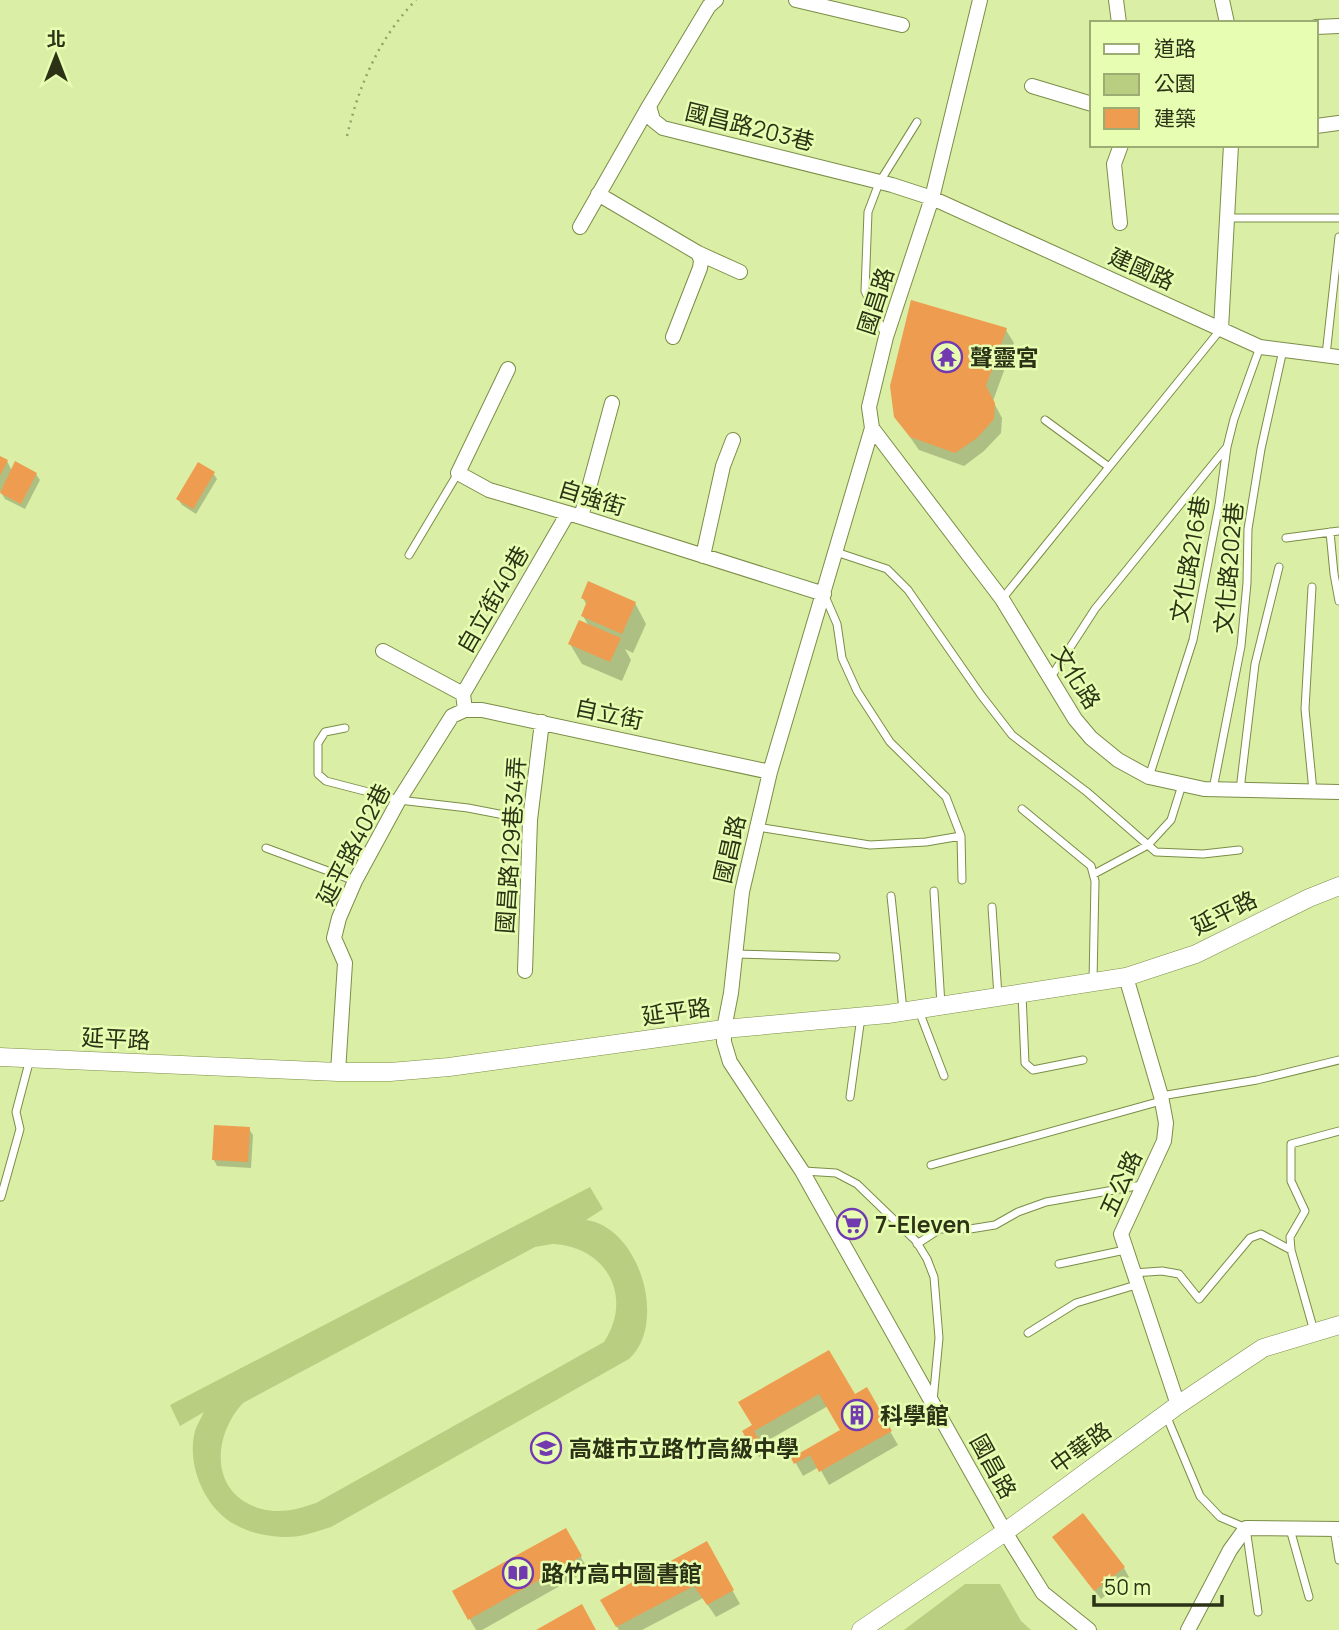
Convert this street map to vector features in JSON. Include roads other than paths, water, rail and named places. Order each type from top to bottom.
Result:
[{"type":"street","points":[[796,0],[902,25]]},
{"type":"street","name":"國昌路","points":[[981,0],[932,198],[886,337],[869,407],[872,428],[770,772],[742,892],[724,1042],[730,1062],[802,1171],[1005,1532],[1043,1592],[1089,1630]]},
{"type":"street","points":[[1116,0],[1119,21]]},
{"type":"street","points":[[1222,0],[1227,21]]},
{"type":"street","name":"國昌路203巷","points":[[711,2],[649,106],[653,120],[663,128],[932,198]]},
{"type":"street","points":[[1318,27],[1339,26]]},
{"type":"street","points":[[1032,86],[1090,103]]},
{"type":"street","points":[[580,227],[649,106]]},
{"type":"street","points":[[1318,126],[1339,123]]},
{"type":"street","points":[[1120,147],[1114,164],[1120,223]]},
{"type":"street","points":[[1221,329],[1231,147]]},
{"type":"street","points":[[598,194],[698,253],[740,272]]},
{"type":"street","name":"建國路","points":[[932,198],[1260,347],[1333,356]]},
{"type":"street","points":[[673,337],[699,268],[701,260],[698,253]]},
{"type":"street","points":[[458,473],[508,369]]},
{"type":"street","name":"自立街40巷","points":[[463,694],[575,515],[611,403]]},
{"type":"street","name":"文化路","points":[[872,428],[1002,599],[1075,719],[1091,738],[1118,760],[1149,777],[1182,785],[1213,789],[1339,792]]},
{"type":"street","points":[[703,556],[723,466],[733,440]]},
{"type":"street","name":"自強街","points":[[458,473],[489,490],[824,594]]},
{"type":"street","points":[[383,651],[463,694],[465,710]]},
{"type":"street","name":"自立街","points":[[465,710],[482,710],[542,722],[770,772]]},
{"type":"street","name":"延平路402巷","points":[[338,1072],[345,963],[334,938],[355,881],[398,800],[452,716],[465,710]]},
{"type":"street","name":"國昌路129巷34弄","points":[[525,971],[530,820],[542,722]]},
{"type":"street","name":"延平路","points":[[0,1057],[390,1072],[450,1067],[724,1029],[910,1010],[1126,977],[1195,954],[1339,886]]},
{"type":"street","name":"五公路","points":[[1126,977],[1167,1123],[1164,1141],[1121,1234],[1172,1410]]},
{"type":"street","name":"中華路","points":[[861,1630],[1005,1532],[1172,1410],[1263,1348],[1339,1325]]},
{"type":"street","points":[[1188,1630],[1230,1550],[1246,1528],[1337,1529]]},
{"type":"lane","points":[[886,337],[866,291],[868,212],[879,183],[918,122]]},
{"type":"lane","points":[[1227,218],[1339,218]]},
{"type":"lane","points":[[1333,356],[1330,321],[1339,237]]},
{"type":"lane","points":[[1330,321],[1339,324]]},
{"type":"lane","points":[[1002,599],[1221,329]]},
{"type":"lane","name":"文化路216巷","points":[[1149,777],[1193,640],[1219,505],[1227,447],[1234,419],[1260,347]]},
{"type":"lane","name":"文化路202巷","points":[[1213,789],[1241,646],[1248,583],[1248,529],[1252,502],[1283,350]]},
{"type":"lane","points":[[1045,420],[1109,467]]},
{"type":"lane","points":[[1050,678],[1095,608],[1227,447]]},
{"type":"lane","points":[[409,555],[458,473]]},
{"type":"lane","points":[[1286,538],[1335,531],[1334,574],[1339,601]]},
{"type":"lane","points":[[836,552],[887,569],[908,590],[1012,735],[1087,792],[1156,852],[1203,854],[1239,850]]},
{"type":"lane","points":[[1240,790],[1255,664],[1279,567]]},
{"type":"lane","points":[[1312,587],[1305,709],[1313,791]]},
{"type":"lane","points":[[824,594],[837,624],[842,658],[857,691],[890,742],[946,797],[961,836],[962,880]]},
{"type":"lane","points":[[345,727],[325,732],[318,743],[318,774],[326,781],[398,800],[468,808],[530,820]]},
{"type":"lane","points":[[1094,874],[1148,845],[1171,820],[1182,785]]},
{"type":"lane","points":[[1022,809],[1091,866],[1094,874],[1093,982]]},
{"type":"lane","points":[[757,827],[870,845],[926,842],[961,836]]},
{"type":"lane","points":[[265,848],[355,881]]},
{"type":"lane","points":[[934,891],[941,1006]]},
{"type":"lane","points":[[891,896],[910,1010],[944,1076]]},
{"type":"lane","points":[[992,906],[999,996]]},
{"type":"lane","points":[[735,954],[836,957]]},
{"type":"lane","points":[[1021,993],[1025,1063],[1033,1070],[1083,1060]]},
{"type":"lane","points":[[850,1097],[861,1016]]},
{"type":"lane","points":[[1,1197],[20,1129],[16,1112],[30,1059]]},
{"type":"lane","points":[[930,1165],[1161,1099],[1339,1060]]},
{"type":"lane","points":[[1315,1332],[1291,1250],[1290,1237],[1305,1211],[1291,1181],[1291,1144],[1339,1131]]},
{"type":"lane","points":[[802,1171],[836,1173],[857,1184],[918,1244],[934,1276],[939,1338],[933,1401]]},
{"type":"lane","points":[[918,1244],[940,1229],[970,1229],[995,1225],[1018,1212],[1045,1202],[1143,1185]]},
{"type":"lane","points":[[1028,1333],[1076,1303],[1162,1270],[1179,1274],[1199,1299],[1250,1238],[1261,1234],[1291,1250]]},
{"type":"lane","points":[[1059,1264],[1125,1250]]},
{"type":"lane","points":[[1172,1410],[1200,1496],[1220,1517],[1246,1528],[1258,1612]]},
{"type":"lane","points":[[1290,1529],[1309,1597]]},
{"type":"lane","points":[[1337,1529],[1339,1560]]},
{"type":"place","name":"聲靈宮","points":[[947,357]]},
{"type":"place","name":"7-Eleven","points":[[852,1224]]},
{"type":"place","name":"科學館","points":[[857,1415]]},
{"type":"place","name":"高雄市立路竹高級中學","points":[[546,1448]]},
{"type":"place","name":"路竹高中圖書館","points":[[518,1573]]}]
